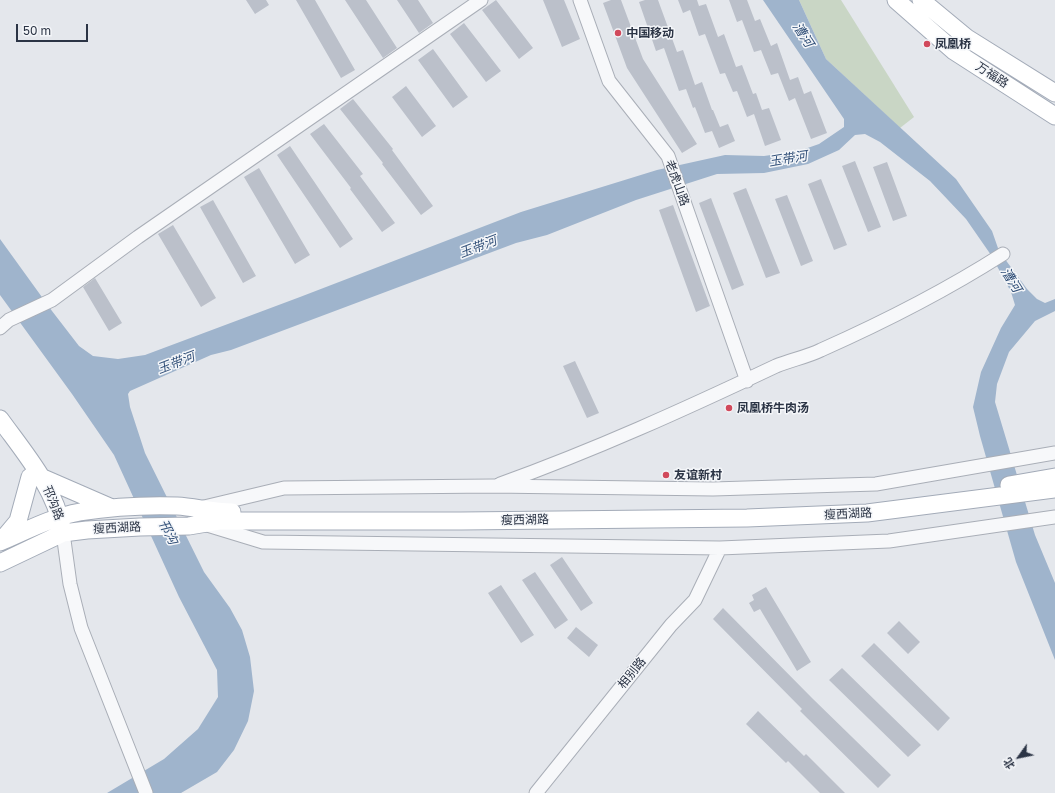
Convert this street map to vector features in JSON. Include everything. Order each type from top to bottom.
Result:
[{"type":"main road","name":"万福路","points":[[896,0],[954,51],[1055,116]]},
{"type":"main road","name":"万福路","points":[[921,0],[967,38],[1055,93]]},
{"type":"main road","name":"邗沟路","points":[[0,419],[36,478],[58,524]]},
{"type":"main road","name":"邗沟路","points":[[0,437],[36,478]]},
{"type":"main road","name":"瘦西湖路","points":[[1033,487],[1055,477]]},
{"type":"main road","points":[[0,542],[18,521],[36,478],[120,508]]},
{"type":"main road","name":"瘦西湖路","points":[[0,542],[58,524],[88,530],[140,527],[196,520],[220,512],[464,512],[742,509],[980,495],[1033,487],[1055,489]]},
{"type":"main road","name":"瘦西湖路","points":[[0,563],[58,524],[79,512],[120,508],[178,506],[196,520]]},
{"type":"street","points":[[5,324],[52,300],[138,237],[481,0]]},
{"type":"street","name":"老虎山路","points":[[580,0],[610,81],[668,156],[747,381]]},
{"type":"street","points":[[493,486],[544,468],[637,430],[777,366],[819,351],[909,308],[1003,254]]},
{"type":"street","points":[[196,520],[284,488],[493,486],[714,488],[876,484],[1055,453]]},
{"type":"street","points":[[196,520],[263,542],[720,548],[889,541],[1055,517]]},
{"type":"street","points":[[58,524],[70,584],[81,628],[146,793]]},
{"type":"street","name":"相别路","points":[[536,793],[671,625],[695,600],[720,548]]},
{"type":"green space","points":[[799,0],[841,0],[914,117],[900,128],[826,59]]},
{"type":"water","points":[[763,0],[799,0],[826,59],[956,179],[992,231],[999,251],[1027,289],[1037,299],[1045,303],[1055,299],[1055,311],[1035,321],[1009,352],[997,384],[995,402],[1035,535],[1055,583],[1055,660],[1016,562],[973,407],[981,372],[1001,328],[1015,305],[1011,292],[991,255],[966,219],[930,181],[880,142],[865,134],[855,135],[839,150],[808,164],[764,173],[717,174],[636,200],[547,235],[516,243],[231,350],[211,355],[130,391],[128,394],[130,407],[145,453],[204,572],[230,608],[242,630],[250,657],[254,691],[248,721],[234,750],[217,772],[181,793],[107,793],[164,759],[198,729],[218,697],[217,670],[179,597],[114,455],[0,295],[0,239],[79,346],[93,356],[118,359],[145,355],[521,212],[657,170],[725,155],[764,156],[799,151],[819,144],[844,127],[844,119]]},
{"type":"building","points":[[246,0],[266,0],[269,5],[255,14]]},
{"type":"building","points":[[296,0],[315,0],[355,70],[341,78]]},
{"type":"building","points":[[345,0],[366,0],[397,48],[383,58]]},
{"type":"building","points":[[397,0],[418,0],[433,23],[419,33]]},
{"type":"building","points":[[496,0],[533,48],[519,59],[482,10]]},
{"type":"building","points":[[543,0],[564,0],[580,39],[562,47]]},
{"type":"building","points":[[611,0],[621,0],[643,59],[697,144],[682,153],[627,68],[603,3]]},
{"type":"building","points":[[645,0],[658,0],[677,52],[683,50],[695,85],[702,82],[720,127],[728,124],[735,141],[719,148],[712,131],[705,133],[686,89],[679,91],[664,48],[656,51],[639,2]]},
{"type":"building","points":[[678,0],[697,0],[699,6],[706,4],[718,37],[724,34],[736,67],[742,65],[753,94],[756,93],[762,110],[769,108],[781,140],[765,146],[754,114],[747,117],[737,91],[733,92],[725,73],[720,74],[705,34],[699,36],[690,10],[683,13]]},
{"type":"building","points":[[729,0],[747,0],[755,21],[760,19],[771,46],[777,43],[790,80],[798,77],[804,94],[811,91],[827,133],[811,139],[795,98],[789,101],[778,73],[771,75],[761,50],[754,52],[742,20],[737,22]]},
{"type":"building","points":[[464,23],[501,71],[486,82],[450,34]]},
{"type":"building","points":[[433,49],[468,97],[453,108],[418,60]]},
{"type":"building","points":[[406,86],[436,126],[422,137],[392,97]]},
{"type":"building","points":[[353,99],[393,149],[392,150],[433,206],[421,215],[382,164],[383,163],[340,109]]},
{"type":"building","points":[[324,124],[363,174],[360,176],[395,223],[382,232],[310,134]]},
{"type":"building","points":[[290,146],[353,239],[340,248],[277,155]]},
{"type":"building","points":[[855,161],[881,227],[868,232],[842,166]]},
{"type":"building","points":[[887,162],[907,216],[893,221],[873,167]]},
{"type":"building","points":[[259,168],[310,255],[295,264],[244,177]]},
{"type":"building","points":[[821,179],[847,245],[834,250],[808,184]]},
{"type":"building","points":[[746,188],[780,273],[766,278],[733,193]]},
{"type":"building","points":[[787,195],[813,261],[801,266],[775,199]]},
{"type":"building","points":[[711,198],[744,285],[732,290],[699,203]]},
{"type":"building","points":[[213,200],[256,276],[243,283],[200,207]]},
{"type":"building","points":[[673,205],[710,306],[696,312],[659,210]]},
{"type":"building","points":[[173,225],[216,298],[201,307],[158,234]]},
{"type":"building","points":[[95,278],[122,323],[109,331],[83,287]]},
{"type":"building","points":[[575,361],[599,413],[587,418],[563,366]]},
{"type":"building","points":[[562,557],[593,603],[581,611],[550,565]]},
{"type":"building","points":[[535,572],[568,620],[555,629],[522,580]]},
{"type":"building","points":[[501,585],[534,635],[521,643],[488,593]]},
{"type":"building","points":[[766,587],[811,662],[797,671],[760,609],[754,612],[749,603],[754,600],[752,595]]},
{"type":"building","points":[[723,608],[891,775],[878,788],[800,711],[802,709],[713,619]]},
{"type":"building","points":[[899,621],[920,642],[908,654],[887,633]]},
{"type":"building","points":[[576,627],[598,645],[589,657],[567,638]]},
{"type":"building","points":[[874,643],[950,718],[938,731],[861,656]]},
{"type":"building","points":[[842,668],[921,745],[908,757],[829,680]]},
{"type":"building","points":[[758,711],[804,756],[806,754],[845,793],[820,793],[788,761],[786,763],[746,724]]},
{"type":"place","name":"中国移动","points":[[618,33]]},
{"type":"place","name":"凤凰桥","points":[[927,44]]},
{"type":"place","name":"凤凰桥牛肉汤","points":[[729,408]]},
{"type":"place","name":"友谊新村","points":[[666,475]]},
{"type":"water label","name":"漕河","points":[[803,35]]},
{"type":"water label","name":"玉带河","points":[[788,159]]},
{"type":"water label","name":"玉带河","points":[[478,247]]},
{"type":"water label","name":"漕河","points":[[1011,280]]},
{"type":"water label","name":"玉带河","points":[[176,363]]},
{"type":"water label","name":"邗沟","points":[[168,532]]}]
